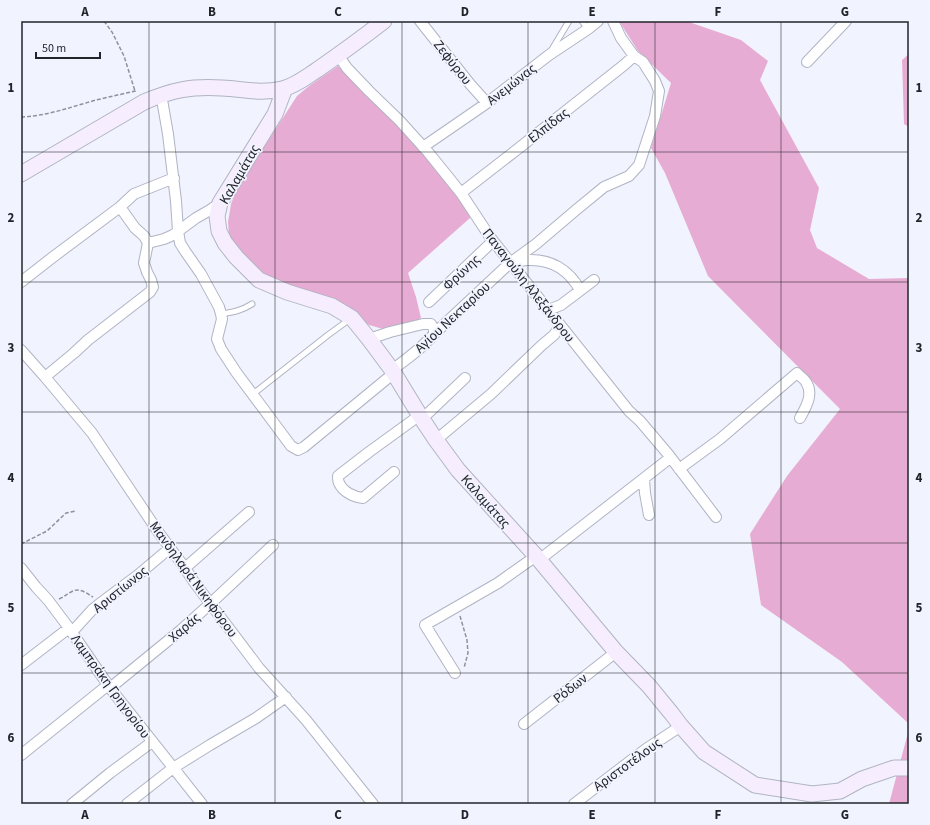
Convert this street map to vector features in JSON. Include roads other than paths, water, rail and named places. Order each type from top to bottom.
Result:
[{"type":"street","points":[[21,174],[140,96],[162,94],[190,88],[221,88],[259,92],[285,88],[298,83],[384,21]]},
{"type":"street","name":"Ζεφύρου","points":[[420,21],[487,103]]},
{"type":"street","name":"Ανεμώνας","points":[[423,147],[487,103],[585,25],[598,21]]},
{"type":"street","name":"Αγίου Νεκταρίου","points":[[253,394],[291,446],[298,450],[304,447],[415,353],[510,263],[536,244],[604,188],[629,176],[639,166],[655,116],[659,91],[655,81],[643,62],[634,56],[621,38],[613,21]]},
{"type":"street","points":[[807,62],[846,21]]},
{"type":"street","name":"Παναγούλη Αλεξάνδρου","points":[[338,55],[369,91],[399,120],[461,192],[493,241],[510,263],[628,411],[640,421],[716,517]]},
{"type":"street","name":"Ελπίδας","points":[[461,192],[593,90],[634,56]]},
{"type":"street","name":"Καλαμάτας","points":[[285,88],[275,114],[220,203],[217,216],[219,231],[225,243],[236,257],[259,280],[287,292],[332,306],[352,318],[393,371],[436,440],[458,470],[538,558],[616,652],[650,686],[681,726],[704,752],[755,785],[812,794],[840,792],[862,779],[894,768],[909,768]]},
{"type":"street","points":[[162,94],[174,178],[180,243],[215,299],[221,314],[222,318],[217,339],[220,349],[253,394]]},
{"type":"street","points":[[21,282],[120,207],[134,194],[163,184],[174,178]]},
{"type":"street","points":[[148,243],[173,235],[220,203]]},
{"type":"street","points":[[45,377],[88,340],[150,292],[153,287],[144,263],[148,243],[120,207]]},
{"type":"street","name":"Φρύνης","points":[[429,302],[493,241]]},
{"type":"street","points":[[510,263],[528,260],[544,261],[558,266],[574,280],[580,290]]},
{"type":"street","points":[[548,310],[562,305],[594,280]]},
{"type":"street","points":[[369,339],[423,324],[431,324],[434,329],[434,334]]},
{"type":"street","points":[[436,440],[491,394],[554,335],[560,326]]},
{"type":"street","name":"Μανδηλαρά Νικηφόρου","points":[[21,350],[92,433],[194,582],[259,668],[306,720],[373,804]]},
{"type":"street","points":[[679,469],[720,439],[796,373],[806,382],[810,392],[807,406],[800,418]]},
{"type":"street","points":[[394,472],[363,498],[355,497],[339,484],[338,476],[369,452],[421,417],[465,378]]},
{"type":"street","points":[[455,673],[425,625],[538,558],[670,458]]},
{"type":"street","points":[[644,479],[645,493],[650,516]]},
{"type":"street","points":[[185,568],[249,512]]},
{"type":"street","name":"Χαράς","points":[[21,755],[170,639],[273,545]]},
{"type":"street","name":"Αριστίωνος","points":[[21,665],[70,630],[92,610],[138,575],[170,548]]},
{"type":"street","name":"Λαμπράκη Γρηγορίου","points":[[21,568],[48,600],[109,687],[202,804]]},
{"type":"street","name":"Ρόδων","points":[[524,724],[616,652]]},
{"type":"street","points":[[127,804],[173,768],[256,718],[286,697]]},
{"type":"street","name":"Αριστοτέλους","points":[[574,804],[646,749],[681,726]]},
{"type":"street","points":[[72,804],[110,773],[152,742]]},
{"type":"lane","points":[[549,55],[569,21]]},
{"type":"lane","points":[[221,314],[244,309],[252,304]]},
{"type":"lane","points":[[253,394],[352,318]]}]
